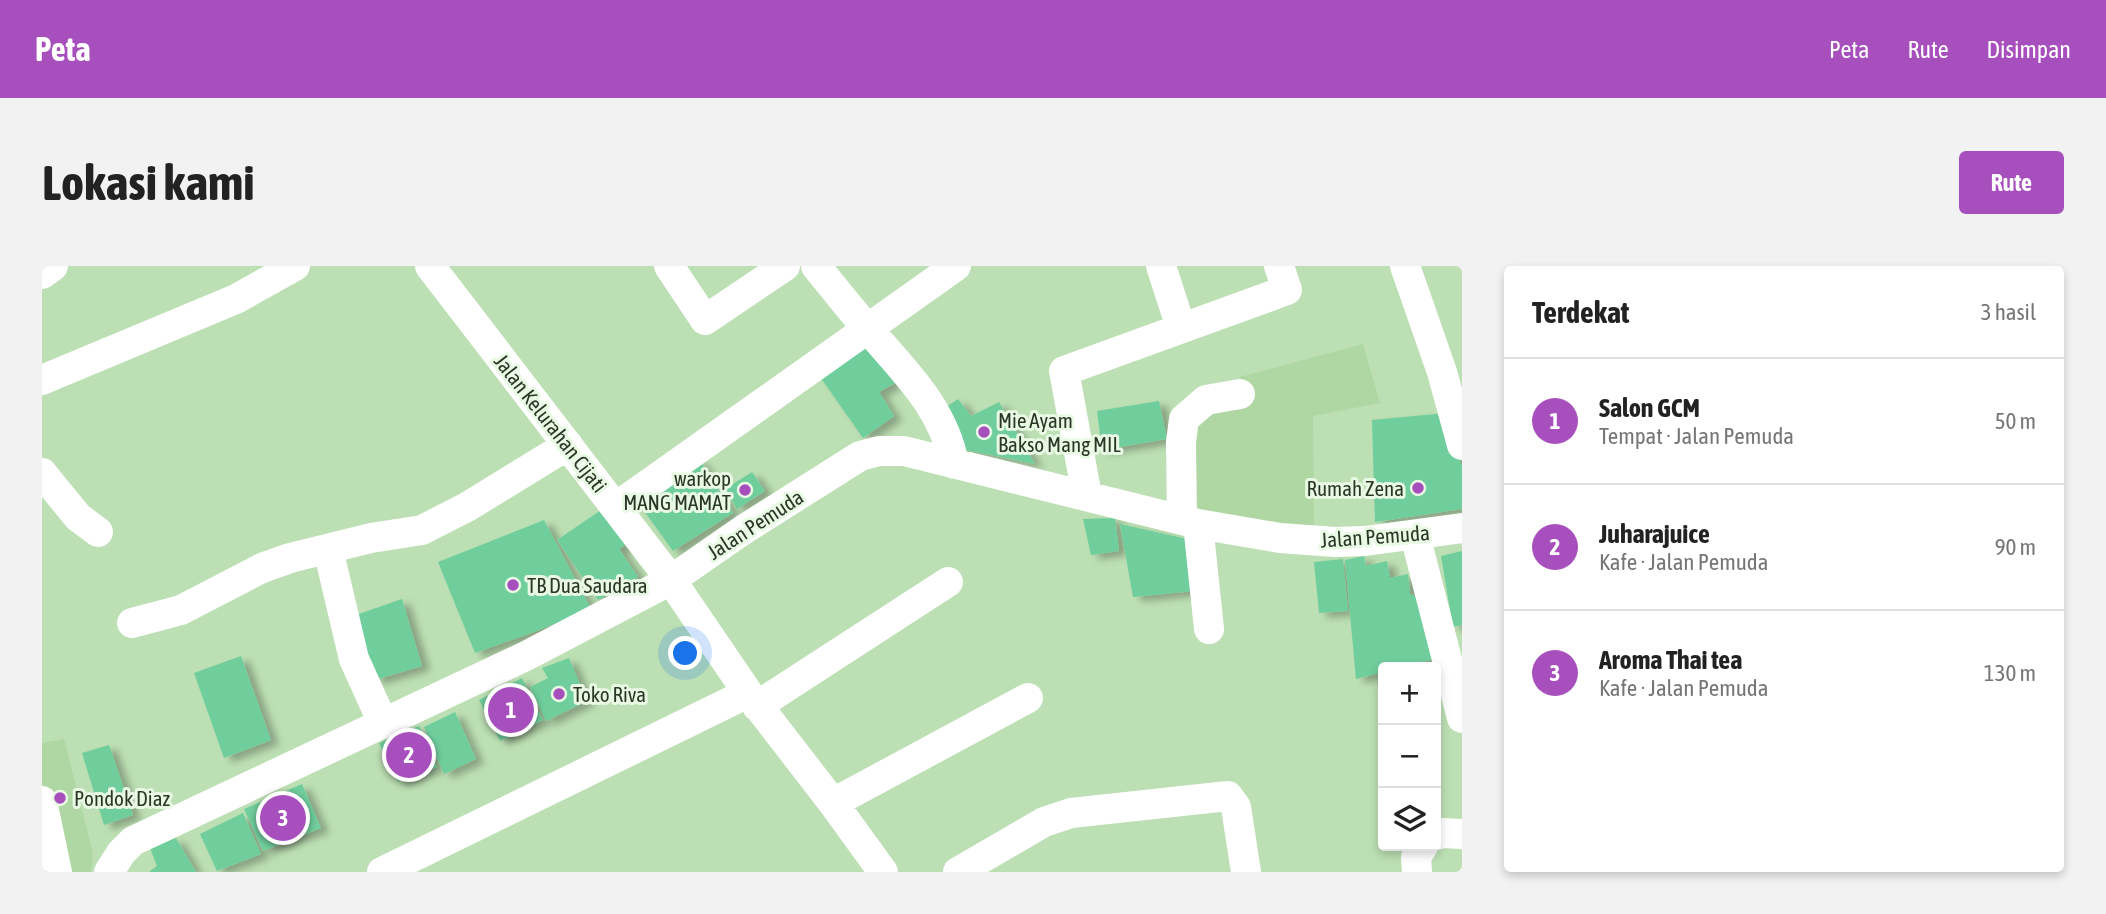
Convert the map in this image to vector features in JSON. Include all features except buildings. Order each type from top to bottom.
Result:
[{"type":"street","points":[[42,274],[53,266]]},
{"type":"street","points":[[42,380],[236,299],[295,266]]},
{"type":"street","name":"Jalan Kelurahan Cijati","points":[[430,266],[671,580],[752,700],[883,872]]},
{"type":"street","points":[[670,266],[705,320],[785,266]]},
{"type":"street","points":[[816,266],[866,328],[922,390],[950,443],[954,464]]},
{"type":"street","points":[[615,507],[957,266]]},
{"type":"street","points":[[1161,266],[1181,328]]},
{"type":"street","points":[[1087,496],[1063,371],[1287,290],[1279,266]]},
{"type":"street","points":[[1405,266],[1442,372],[1462,445]]},
{"type":"street","points":[[1209,629],[1190,522],[1181,442],[1184,419],[1206,400],[1240,394]]},
{"type":"street","points":[[132,623],[181,610],[262,568],[290,558],[422,530],[467,507],[568,445]]},
{"type":"street","name":"Jalan Pemuda","points":[[109,872],[121,853],[133,841],[526,656],[671,580],[743,530],[860,456],[879,451],[904,451],[1190,522],[1280,538],[1365,541],[1462,528]]},
{"type":"street","points":[[42,473],[78,517],[98,532]]},
{"type":"street","points":[[1415,535],[1443,680],[1462,718]]},
{"type":"street","points":[[328,549],[355,659],[383,723]]},
{"type":"street","points":[[382,872],[752,700],[948,582]]},
{"type":"street","points":[[833,803],[1028,698]]},
{"type":"street","points":[[958,872],[1044,822],[1072,813],[1228,796],[1236,807],[1246,872]]},
{"type":"street","points":[[42,801],[57,872]]},
{"type":"street","points":[[1441,835],[1462,834]]},
{"type":"street","points":[[1417,872],[1416,857],[1420,851]]},
{"type":"shaded area","points":[[1363,344],[1380,403],[1313,416],[1314,535],[1190,510],[1188,424],[1245,401],[1240,377]]},
{"type":"shaded area","name":"Pondok Diaz","points":[[64,739],[93,853],[91,872],[42,872],[42,743]]},
{"type":"place","name":"Mie Ayam Bakso Mang MIL","points":[[984,432]]},
{"type":"place","name":"Rumah Zena","points":[[1418,488]]},
{"type":"place","name":"warkop MANG MAMAT","points":[[745,490]]},
{"type":"place","name":"TB Dua Saudara","points":[[513,585]]},
{"type":"place","name":"Toko Riva","points":[[559,694]]},
{"type":"place","name":"Salon GCM","points":[[511,710]]},
{"type":"place","name":"Juharajuice","points":[[409,755]]},
{"type":"place","name":"Pondok Diaz","points":[[60,798]]},
{"type":"place","name":"Aroma Thai tea","points":[[283,818]]}]
